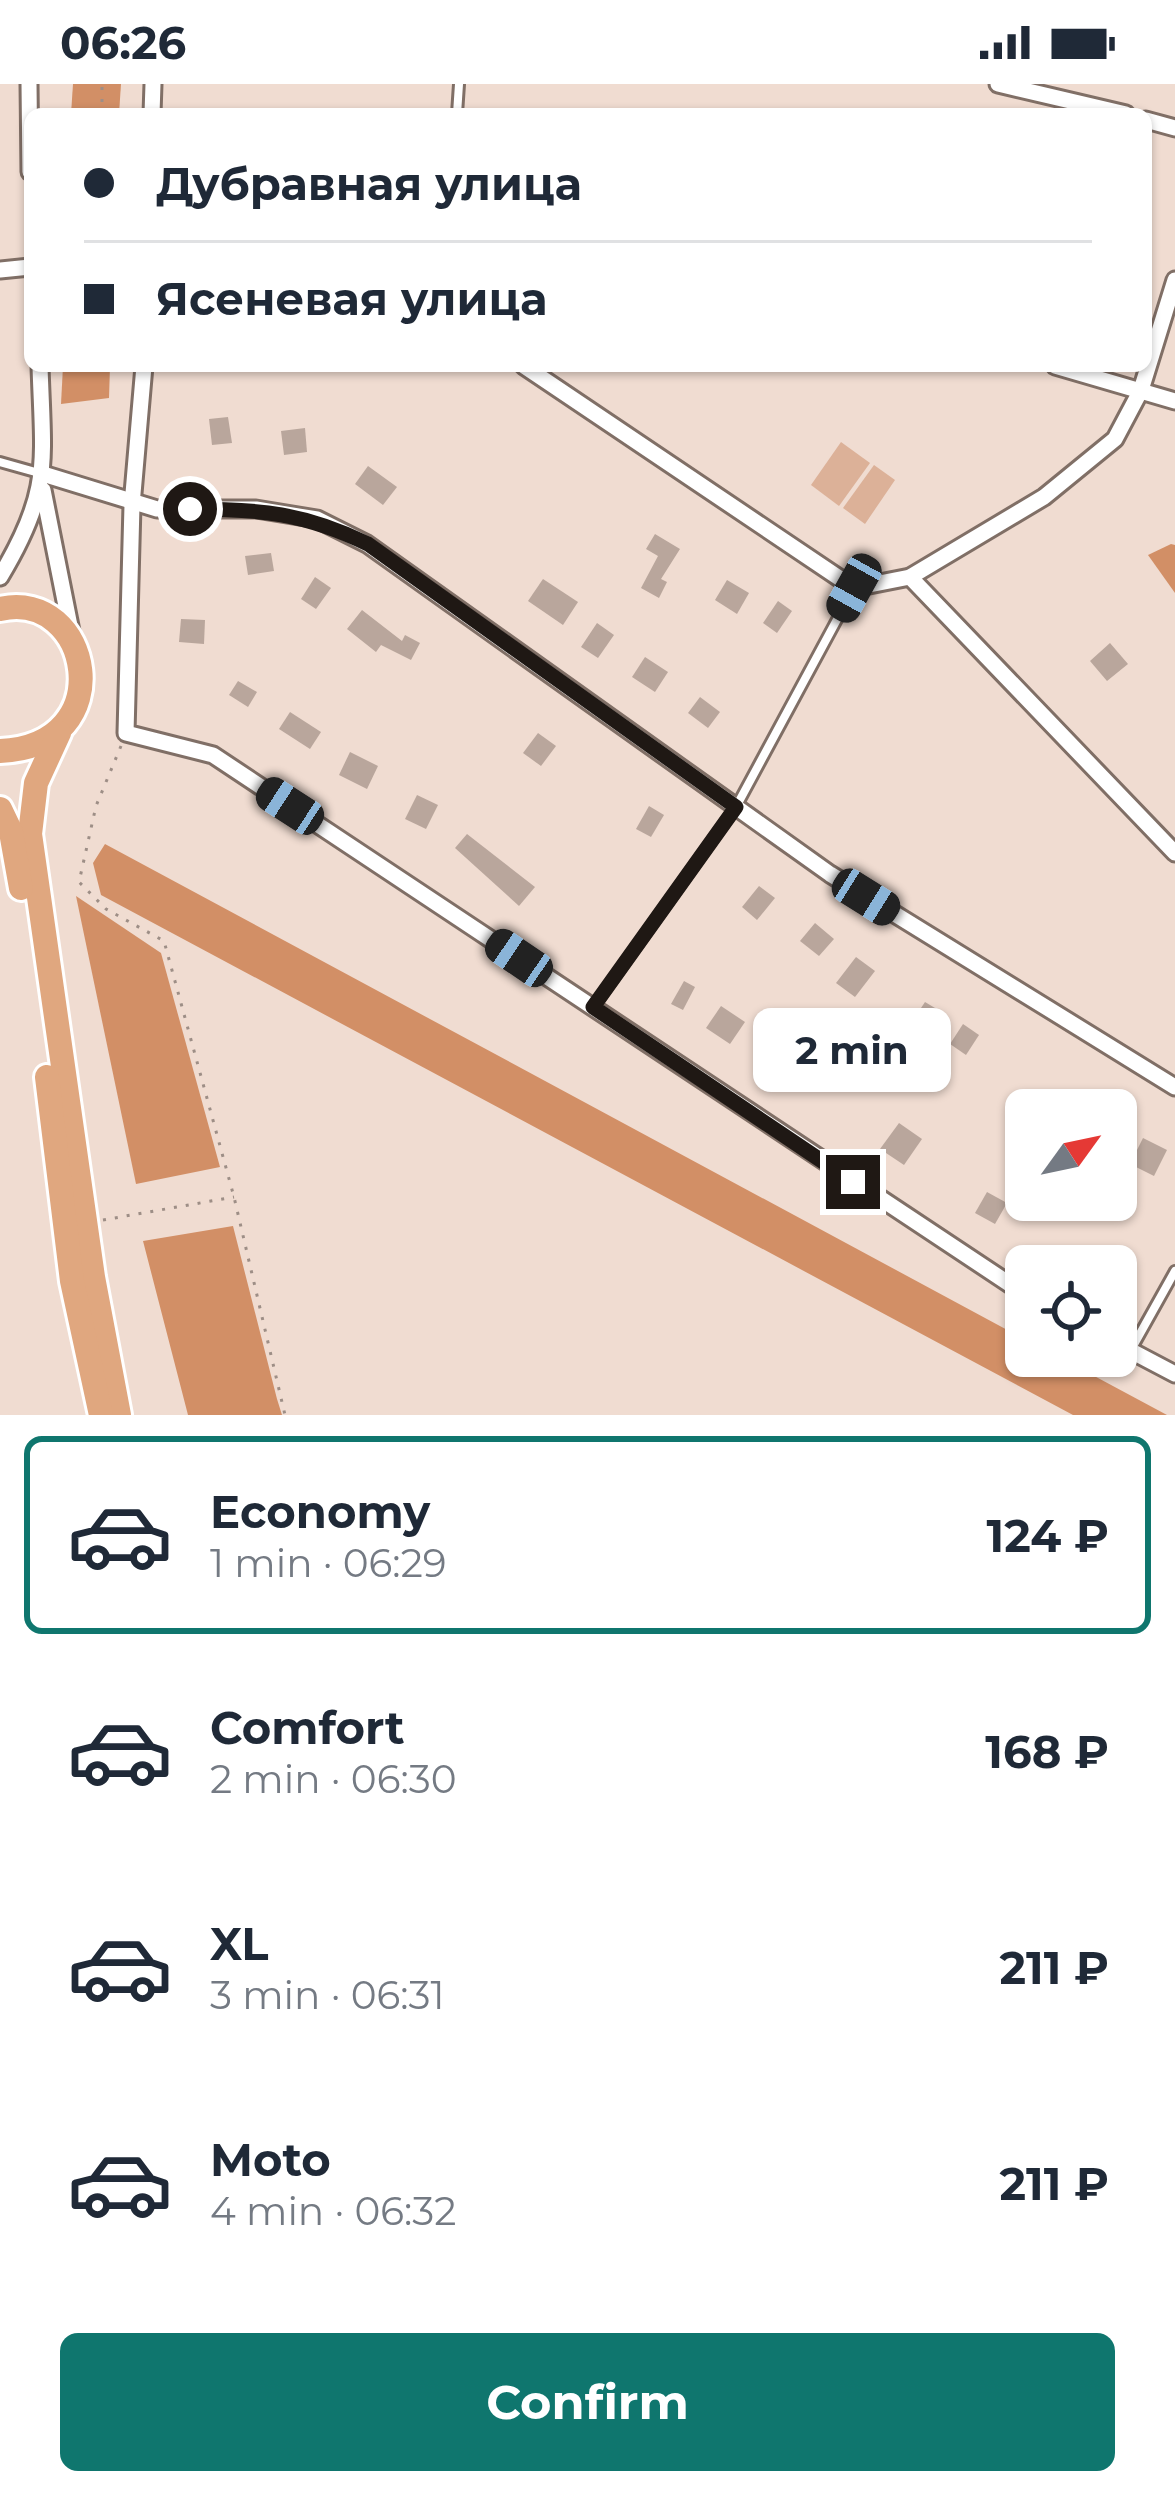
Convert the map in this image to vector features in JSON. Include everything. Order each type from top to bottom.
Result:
[{"type":"main road","points":[[0,609],[16,605],[45,615],[66,633],[78,655],[81,696],[36,783],[30,834],[93,1277],[119,1415]]},
{"type":"main road","points":[[0,751],[38,747],[58,733]]},
{"type":"main road","points":[[0,809],[11,832],[28,923],[72,1281],[101,1415]]},
{"type":"street","points":[[998,84],[1100,108]]},
{"type":"street","points":[[1152,354],[1175,280]]},
{"type":"street","points":[[40,372],[42,481],[53,525],[59,591],[78,655]]},
{"type":"street","points":[[143,372],[131,505],[126,733],[213,755],[1005,1281]]},
{"type":"street","points":[[533,372],[854,588],[910,577],[1044,497],[1115,439],[1147,372]]},
{"type":"street","points":[[1076,372],[1175,401]]},
{"type":"street","points":[[42,481],[131,505],[256,509],[317,519],[351,536],[866,897],[1175,1087]]},
{"type":"street","points":[[0,577],[33,523],[42,481]]},
{"type":"street","points":[[910,577],[1175,853]]},
{"type":"street","points":[[1137,1354],[1175,1374]]},
{"type":"lane","points":[[0,462],[42,481]]},
{"type":"lane","points":[[593,1007],[736,807],[854,588]]},
{"type":"lane","points":[[1137,1327],[1175,1271]]},
{"type":"path","points":[[126,733],[96,806],[79,882],[106,909],[164,941],[234,1198],[286,1415]]},
{"type":"path","points":[[95,1222],[234,1198]]},
{"type":"shaded area","points":[[73,84],[121,84],[119,108],[71,108]]},
{"type":"shaded area","points":[[63,372],[110,372],[109,398],[61,404]]},
{"type":"shaded area","points":[[841,442],[870,463],[839,506],[811,485]]},
{"type":"shaded area","points":[[874,465],[895,480],[865,524],[843,508]]},
{"type":"shaded area","points":[[1175,545],[1175,593],[1148,555]]},
{"type":"shaded area","points":[[105,844],[1005,1329],[1005,1377],[1096,1377],[1167,1415],[1073,1415],[101,895],[93,863]]},
{"type":"shaded area","points":[[76,896],[161,953],[220,1167],[136,1184]]},
{"type":"shaded area","points":[[233,1226],[282,1415],[188,1415],[143,1241]]},
{"type":"building","points":[[228,417],[232,443],[212,445],[209,419]]},
{"type":"building","points":[[305,428],[307,452],[284,455],[281,431]]},
{"type":"building","points":[[368,466],[397,487],[383,505],[355,484]]},
{"type":"building","points":[[655,534],[680,549],[661,579],[667,582],[659,598],[641,588],[658,556],[646,549]]},
{"type":"building","points":[[271,553],[274,571],[248,575],[245,556]]},
{"type":"building","points":[[315,577],[331,588],[316,609],[301,599]]},
{"type":"building","points":[[543,579],[578,602],[563,625],[528,601]]},
{"type":"building","points":[[727,580],[749,593],[737,614],[715,600]]},
{"type":"building","points":[[778,601],[792,611],[777,633],[763,623]]},
{"type":"building","points":[[362,610],[402,641],[405,635],[420,643],[411,660],[381,645],[376,652],[347,629]]},
{"type":"building","points":[[181,619],[205,620],[204,644],[179,642]]},
{"type":"building","points":[[597,623],[614,635],[598,658],[581,647]]},
{"type":"building","points":[[1110,643],[1128,664],[1107,681],[1090,661]]},
{"type":"building","points":[[645,657],[668,672],[655,692],[632,677]]},
{"type":"building","points":[[238,681],[257,692],[248,707],[229,695]]},
{"type":"building","points":[[700,697],[720,712],[708,728],[688,713]]},
{"type":"building","points":[[290,712],[321,732],[310,749],[279,729]]},
{"type":"building","points":[[538,733],[556,746],[541,766],[523,753]]},
{"type":"building","points":[[350,752],[378,766],[367,789],[339,775]]},
{"type":"building","points":[[417,795],[438,805],[426,829],[405,819]]},
{"type":"building","points":[[649,806],[664,815],[651,837],[636,829]]},
{"type":"building","points":[[467,834],[535,887],[519,906],[455,848]]},
{"type":"building","points":[[759,886],[775,898],[757,920],[742,907]]},
{"type":"building","points":[[815,923],[834,939],[819,956],[800,941]]},
{"type":"building","points":[[856,957],[875,971],[855,997],[836,983]]},
{"type":"building","points":[[684,981],[695,987],[683,1010],[671,1004]]},
{"type":"building","points":[[925,1002],[945,1014],[934,1033],[913,1020]]},
{"type":"building","points":[[721,1006],[745,1022],[730,1044],[706,1028]]},
{"type":"building","points":[[963,1024],[979,1035],[966,1055],[950,1044]]},
{"type":"building","points":[[779,1045],[797,1057],[781,1081],[763,1068]]},
{"type":"building","points":[[899,1123],[922,1139],[904,1165],[880,1149]]},
{"type":"building","points":[[1143,1138],[1167,1150],[1154,1176],[1137,1168]]},
{"type":"building","points":[[987,1192],[1005,1202],[995,1224],[975,1213]]},
{"type":"route","points":[[190,509],[256,509],[317,519],[368,544],[580,700],[736,807],[593,1007],[853,1182]]}]
